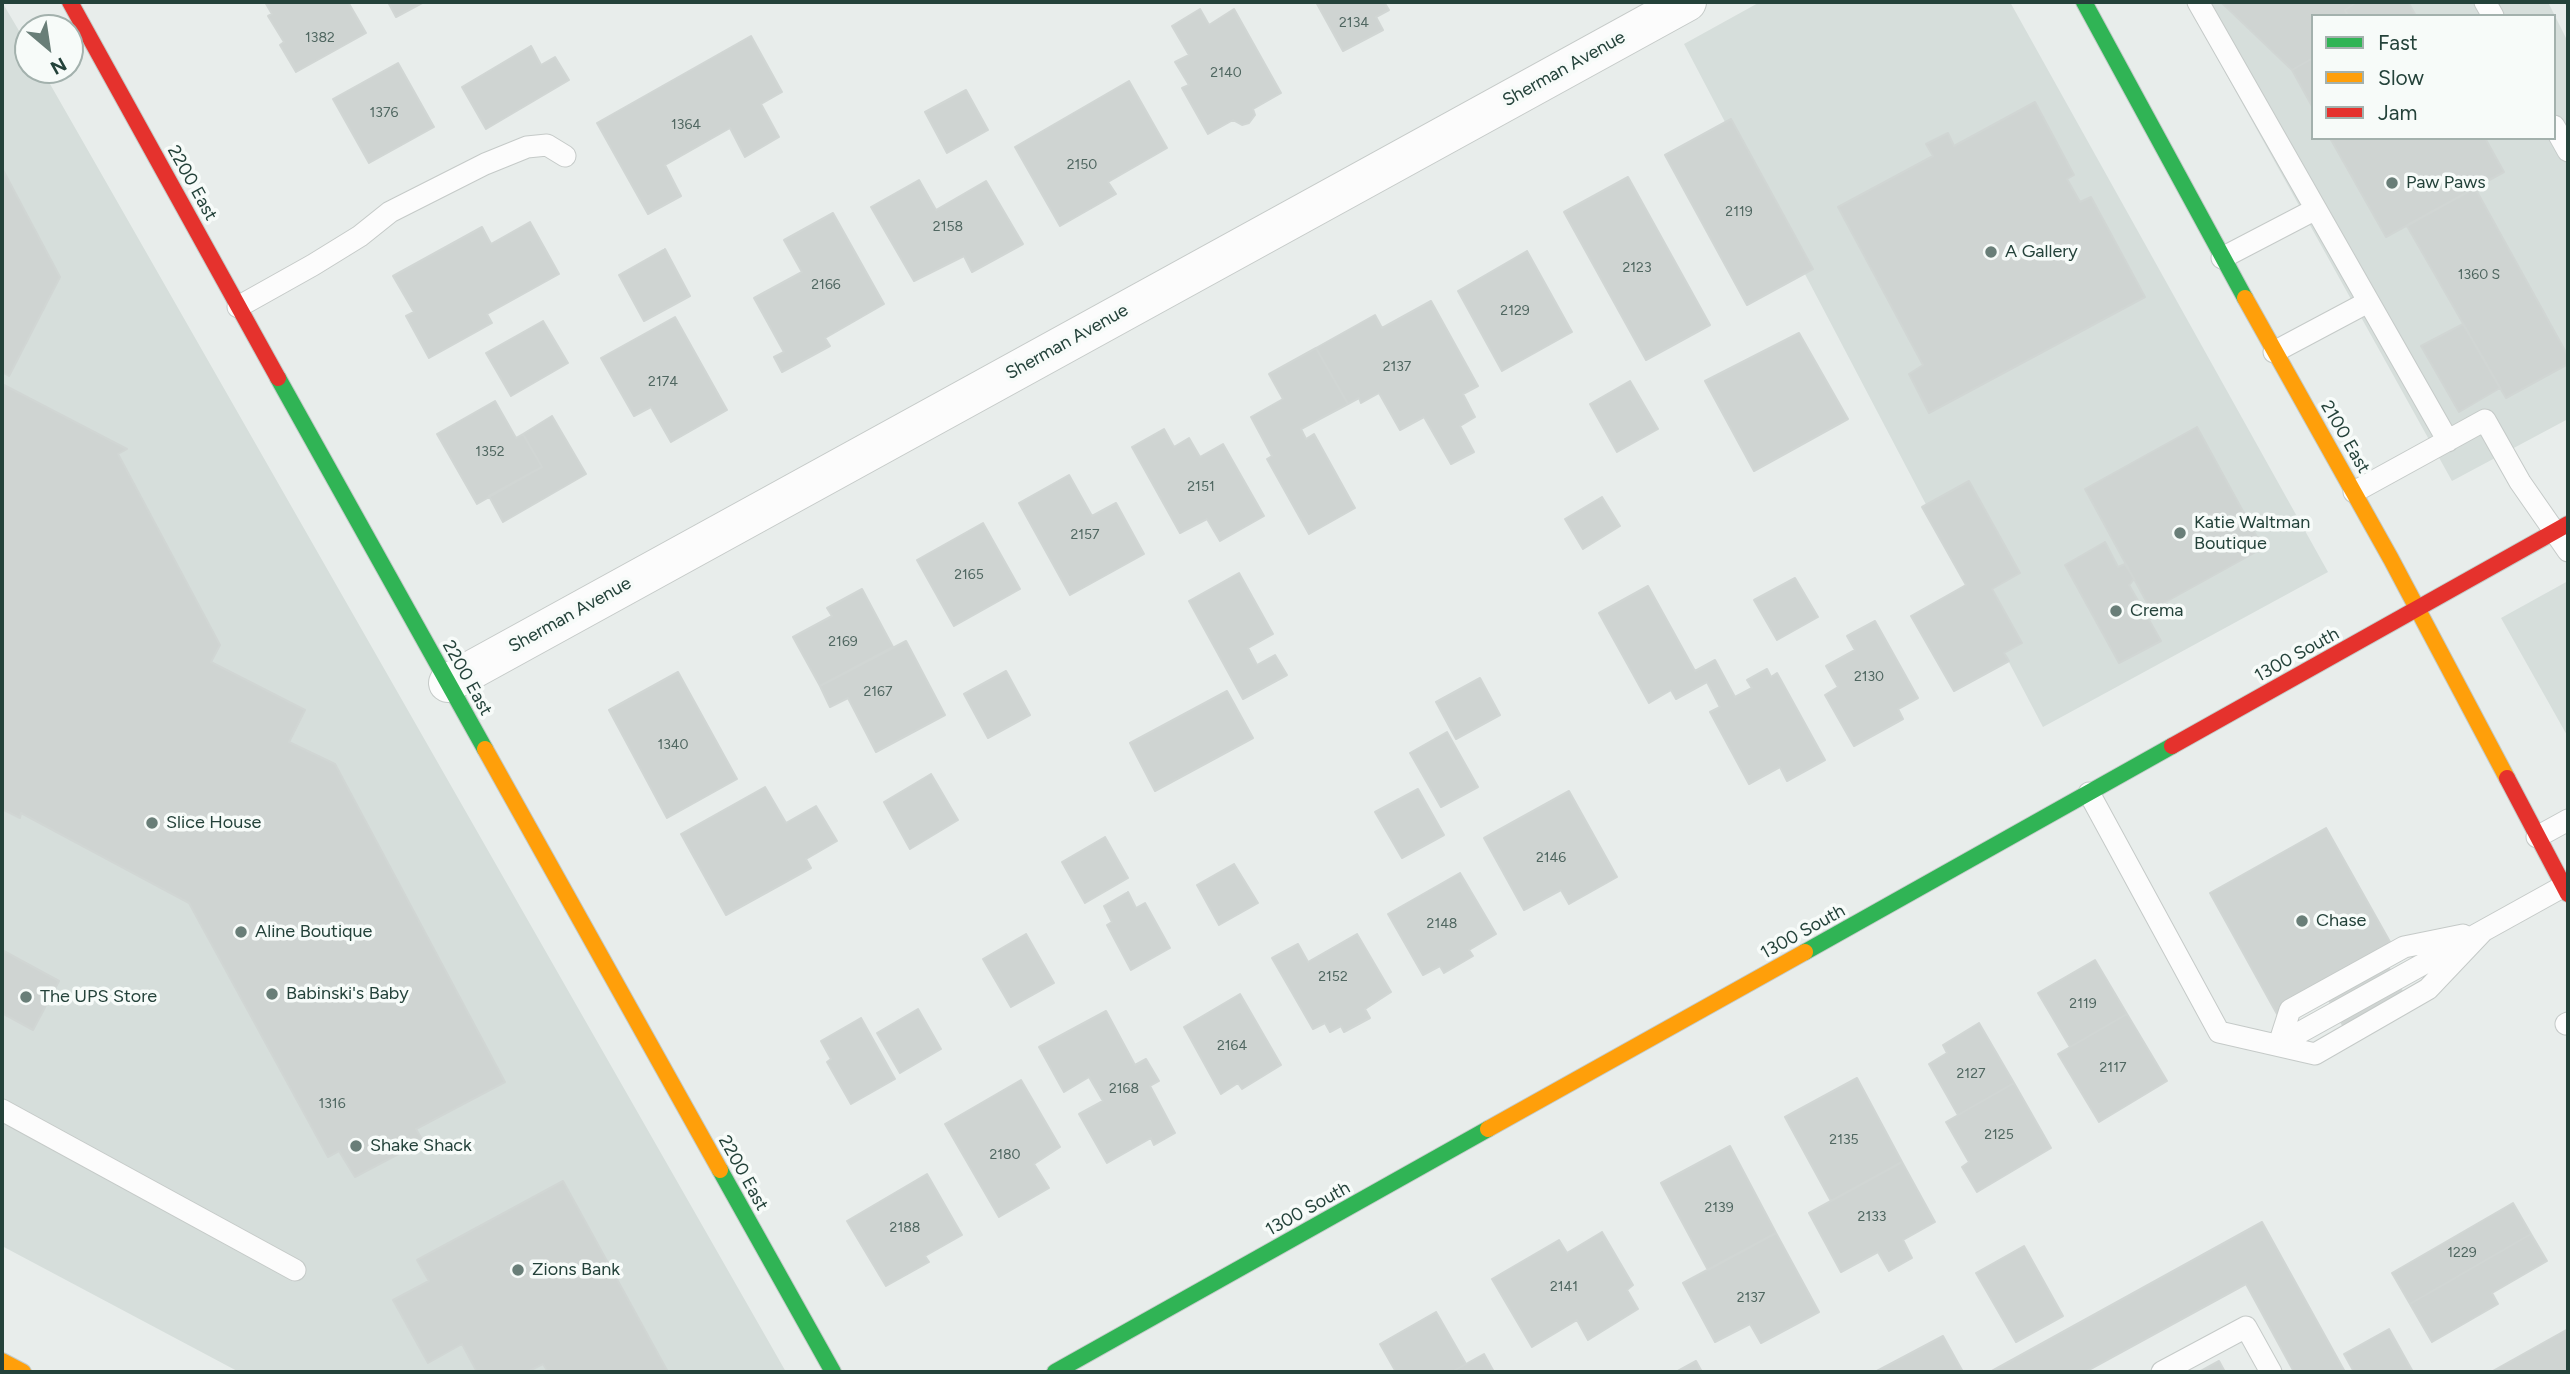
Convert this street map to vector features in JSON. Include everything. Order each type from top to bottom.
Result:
[{"type":"street","name":"Sherman Avenue","points":[[448,682],[1687,2]]},
{"type":"street","name":"2100 East","points":[[2084,2],[2222,258],[2354,492],[2566,890]]},
{"type":"street","name":"2200 East","points":[[77,4],[238,307],[833,1372]]},
{"type":"street","name":"1300 South","points":[[1055,1372],[2562,527]]},
{"type":"street","points":[[2,1361],[23,1372]]},
{"type":"lane","points":[[2198,2],[2448,440]]},
{"type":"lane","points":[[2556,130],[2568,151]]},
{"type":"lane","points":[[238,307],[360,236],[390,212],[485,164],[527,147],[547,145],[565,156]]},
{"type":"lane","points":[[2222,258],[2316,208]]},
{"type":"lane","points":[[2274,352],[2368,302]]},
{"type":"lane","points":[[2354,492],[2485,420],[2520,482],[2562,527],[2568,551]]},
{"type":"lane","points":[[2089,793],[2219,1032],[2315,1054],[2428,989],[2483,931]]},
{"type":"lane","points":[[2538,837],[2568,820]]},
{"type":"lane","points":[[2279,1044],[2290,1010],[2404,947],[2483,931],[2566,890]]},
{"type":"lane","points":[[2,1110],[295,1270]]},
{"type":"lane","points":[[2162,1372],[2246,1327],[2271,1372]]},
{"type":"shaded area","points":[[2,2],[14,22],[14,84],[50,84],[786,1372],[239,1372],[2,1246]]},
{"type":"shaded area","points":[[1760,2],[2010,2],[2328,572],[2043,727],[1684,44]]},
{"type":"shaded area","points":[[2186,2],[2548,2],[2554,14],[2311,14],[2311,140],[2556,140],[2556,18],[2568,42],[2568,419],[2452,481]]},
{"type":"shaded area","points":[[2568,581],[2568,737],[2501,618]]},
{"type":"building","points":[[265,2],[348,2],[366,33],[296,72],[280,45],[284,42],[268,16],[272,14]]},
{"type":"building","points":[[388,2],[424,2],[396,17]]},
{"type":"building","points":[[1316,2],[1384,2],[1389,10],[1376,17],[1383,30],[1343,51]]},
{"type":"building","points":[[2221,2],[2357,2],[2345,10],[2347,14],[2311,14],[2311,59],[2292,70]]},
{"type":"building","points":[[2357,2],[2408,2],[2415,14],[2347,14],[2345,10]]},
{"type":"building","points":[[1200,9],[1209,25],[1234,9],[1281,93],[1253,109],[1255,115],[1249,123],[1242,125],[1233,120],[1208,134],[1182,88],[1189,85],[1175,62],[1189,55],[1172,26]]},
{"type":"building","points":[[751,36],[782,92],[761,104],[779,137],[745,157],[730,128],[665,165],[681,196],[648,214],[597,123]]},
{"type":"building","points":[[531,46],[541,65],[555,57],[569,80],[486,129],[462,87]]},
{"type":"building","points":[[2311,59],[2311,104],[2292,70]]},
{"type":"building","points":[[398,63],[434,127],[369,163],[333,99]]},
{"type":"building","points":[[1129,81],[1167,148],[1108,182],[1116,194],[1060,226],[1015,147]]},
{"type":"building","points":[[966,90],[988,130],[947,153],[925,112]]},
{"type":"building","name":"A Gallery","points":[[2035,102],[2074,175],[2067,179],[2080,202],[2091,197],[2145,297],[1929,413],[1909,374],[1923,365],[1838,207],[1933,156],[1926,144],[1948,133],[1954,146]]},
{"type":"building","points":[[1731,119],[1813,269],[1747,305],[1665,155]]},
{"type":"building","points":[[2331,140],[2486,140],[2504,172],[2386,237]]},
{"type":"building","points":[[2,168],[60,277],[9,376],[2,372]]},
{"type":"building","points":[[1628,177],[1710,325],[1646,360],[1564,212]]},
{"type":"building","points":[[919,180],[936,210],[986,181],[1023,244],[972,272],[964,256],[914,281],[871,207]]},
{"type":"building","points":[[2475,188],[2568,356],[2568,364],[2506,398],[2407,226]]},
{"type":"building","points":[[833,213],[884,304],[825,338],[830,346],[782,372],[774,357],[784,352],[754,298],[802,272],[784,240]]},
{"type":"building","points":[[530,222],[559,274],[487,314],[492,323],[429,358],[406,316],[414,312],[393,276],[482,227],[491,244]]},
{"type":"building","points":[[665,249],[690,296],[644,321],[619,275]]},
{"type":"building","points":[[1527,251],[1572,332],[1502,371],[1458,291]]},
{"type":"building","points":[[1431,301],[1478,386],[1463,394],[1475,417],[1460,426],[1474,452],[1451,464],[1424,417],[1400,430],[1379,393],[1361,403],[1359,398],[1348,404],[1316,348],[1375,315],[1382,328]]},
{"type":"building","points":[[675,317],[727,410],[671,442],[651,407],[634,416],[601,358]]},
{"type":"building","points":[[543,321],[568,363],[511,396],[486,353]]},
{"type":"building","points":[[2463,324],[2500,388],[2459,412],[2421,346]]},
{"type":"building","points":[[1799,333],[1848,419],[1754,471],[1705,381]]},
{"type":"building","points":[[1316,348],[1348,404],[1301,429],[1306,439],[1314,434],[1355,508],[1309,534],[1267,459],[1272,456],[1251,417],[1283,399],[1269,374]]},
{"type":"building","points":[[1630,381],[1658,429],[1617,452],[1590,404]]},
{"type":"building","points":[[2,384],[127,449],[118,454],[220,645],[211,662],[305,710],[289,742],[335,764],[505,1082],[416,1129],[423,1141],[355,1177],[339,1151],[328,1157],[189,903],[21,813],[20,818],[2,809]]},
{"type":"building","points":[[495,401],[516,438],[523,434],[542,467],[477,504],[437,434]]},
{"type":"building","points":[[552,416],[586,474],[503,522],[489,496],[542,467],[523,434]]},
{"type":"building","points":[[2197,427],[2263,548],[2151,610],[2085,489]]},
{"type":"building","points":[[1164,429],[1174,447],[1189,438],[1200,457],[1223,444],[1264,516],[1220,541],[1207,519],[1180,533],[1132,447]]},
{"type":"building","points":[[1069,475],[1092,516],[1116,503],[1144,554],[1070,595],[1019,503]]},
{"type":"building","points":[[1969,481],[2020,573],[1992,589],[2022,643],[2004,653],[2009,661],[1954,691],[1911,616],[1966,585],[1922,507]]},
{"type":"building","points":[[1602,497],[1620,526],[1583,549],[1565,519]]},
{"type":"building","points":[[983,523],[1020,589],[954,626],[917,560]]},
{"type":"building","points":[[2105,542],[2118,567],[2125,564],[2134,579],[2129,585],[2161,641],[2119,663],[2065,565]]},
{"type":"building","points":[[1239,573],[1273,634],[1248,648],[1257,665],[1275,655],[1287,675],[1243,699],[1189,601]]},
{"type":"building","points":[[1795,578],[1818,617],[1777,640],[1754,600]]},
{"type":"building","points":[[1648,586],[1695,671],[1715,660],[1735,697],[1752,688],[1747,680],[1767,669],[1771,677],[1777,673],[1825,760],[1787,781],[1780,767],[1749,784],[1710,712],[1720,707],[1707,682],[1676,699],[1671,690],[1649,703],[1599,613]]},
{"type":"building","points":[[862,589],[893,647],[820,686],[793,637],[832,616],[827,608]]},
{"type":"building","points":[[1875,621],[1918,698],[1898,709],[1903,719],[1854,746],[1825,695],[1838,687],[1826,666],[1855,650],[1847,636]]},
{"type":"building","points":[[906,641],[945,715],[876,752],[848,698],[830,707],[820,686]]},
{"type":"building","points":[[1006,671],[1030,715],[988,738],[964,694]]},
{"type":"building","points":[[678,672],[737,779],[667,818],[609,710]]},
{"type":"building","points":[[1480,678],[1500,715],[1456,739],[1436,702]]},
{"type":"building","points":[[1227,691],[1253,738],[1155,791],[1130,743]]},
{"type":"building","points":[[1447,732],[1478,787],[1441,807],[1410,753]]},
{"type":"building","points":[[931,774],[958,820],[910,849],[884,802]]},
{"type":"building","points":[[765,787],[786,823],[816,806],[837,841],[806,859],[811,868],[726,915],[681,834]]},
{"type":"building","points":[[1418,789],[1444,835],[1402,858],[1375,812]]},
{"type":"building","points":[[1569,791],[1617,877],[1569,904],[1561,890],[1524,910],[1484,838]]},
{"type":"building","name":"Chase","points":[[2326,828],[2394,949],[2277,1014],[2210,893]]},
{"type":"building","points":[[1105,837],[1128,878],[1085,903],[1062,862]]},
{"type":"building","points":[[1234,864],[1258,903],[1219,925],[1197,885]]},
{"type":"building","points":[[1460,873],[1496,934],[1469,950],[1473,956],[1444,973],[1440,966],[1423,975],[1388,914]]},
{"type":"building","points":[[1128,892],[1136,908],[1145,903],[1170,948],[1131,970],[1107,925],[1112,922],[1104,906]]},
{"type":"building","points":[[1026,934],[1054,983],[1011,1007],[983,959]]},
{"type":"building","points":[[1357,934],[1391,992],[1365,1009],[1370,1018],[1344,1032],[1341,1026],[1330,1032],[1325,1023],[1313,1029],[1272,958],[1298,944],[1308,962]]},
{"type":"building","name":"The UPS Store","points":[[2,950],[59,981],[33,1030],[2,1013]]},
{"type":"building","points":[[2382,956],[2404,995],[2345,1029],[2323,989]]},
{"type":"building","points":[[2095,960],[2127,1014],[2070,1047],[2038,993]]},
{"type":"building","points":[[1240,994],[1281,1065],[1242,1089],[1238,1083],[1221,1094],[1184,1027]]},
{"type":"building","points":[[918,1009],[941,1049],[900,1073],[877,1033]]},
{"type":"building","points":[[1106,1011],[1135,1065],[1146,1059],[1159,1081],[1150,1086],[1175,1133],[1154,1145],[1151,1138],[1107,1163],[1079,1114],[1103,1101],[1089,1077],[1064,1092],[1039,1047]]},
{"type":"building","points":[[2127,1014],[2167,1081],[2099,1122],[2058,1054]]},
{"type":"building","points":[[861,1018],[895,1079],[851,1104],[827,1062],[831,1059],[821,1041]]},
{"type":"building","points":[[1979,1023],[2014,1083],[1958,1115],[1929,1064],[1947,1053],[1943,1045]]},
{"type":"building","points":[[1857,1078],[1902,1162],[1831,1201],[1785,1117]]},
{"type":"building","points":[[1021,1080],[1060,1147],[1034,1164],[1049,1188],[999,1217],[945,1124]]},
{"type":"building","points":[[2014,1083],[2051,1148],[1977,1192],[1962,1167],[1969,1162],[1946,1122]]},
{"type":"building","points":[[1730,1146],[1776,1233],[1708,1270],[1661,1183]]},
{"type":"building","points":[[1902,1162],[1935,1222],[1903,1240],[1912,1258],[1889,1271],[1878,1252],[1841,1272],[1809,1213]]},
{"type":"building","points":[[927,1174],[962,1235],[925,1256],[929,1262],[886,1286],[847,1221]]},
{"type":"building","name":"Zions Bank","points":[[563,1181],[668,1372],[548,1372],[543,1364],[527,1372],[477,1372],[462,1344],[428,1363],[393,1300],[429,1281],[417,1260]]},
{"type":"building","points":[[2513,1203],[2531,1234],[2410,1304],[2392,1273]]},
{"type":"building","points":[[2262,1222],[2345,1372],[2294,1372],[2246,1284],[2085,1372],[1990,1372]]},
{"type":"building","points":[[1602,1232],[1633,1285],[1627,1290],[1638,1309],[1588,1340],[1577,1320],[1532,1347],[1492,1279],[1559,1240],[1567,1253]]},
{"type":"building","points":[[1776,1233],[1819,1312],[1761,1343],[1750,1324],[1715,1342],[1683,1283]]},
{"type":"building","points":[[2531,1234],[2547,1261],[2492,1293],[2498,1304],[2432,1342],[2410,1304]]},
{"type":"building","points":[[2024,1246],[2063,1316],[2016,1342],[1976,1273]]},
{"type":"building","points":[[1436,1312],[1466,1364],[1452,1372],[1396,1372],[1380,1344]]},
{"type":"building","points":[[2389,1329],[2413,1372],[2354,1372],[2344,1354]]},
{"type":"building","points":[[2568,1329],[2568,1372],[2491,1372]]},
{"type":"building","points":[[1943,1336],[1963,1372],[1875,1372]]},
{"type":"building","points":[[1484,1354],[1494,1372],[1452,1372],[1466,1364]]},
{"type":"building","points":[[1696,1361],[1702,1372],[1676,1372]]},
{"type":"building","points":[[2219,1361],[2225,1372],[2199,1372]]},
{"type":"traffic: fast","points":[[2084,2],[2245,298]]},
{"type":"traffic: fast","points":[[278,378],[485,749]]},
{"type":"traffic: fast","points":[[1805,952],[2172,746]]},
{"type":"traffic: fast","points":[[1055,1372],[1488,1129]]},
{"type":"traffic: fast","points":[[720,1170],[833,1372]]},
{"type":"traffic: slow","points":[[2245,298],[2391,559],[2507,778]]},
{"type":"traffic: slow","points":[[485,749],[720,1170]]},
{"type":"traffic: slow","points":[[1488,1129],[1805,952]]},
{"type":"traffic: slow","points":[[2,1361],[23,1372]]},
{"type":"traffic: jam","points":[[70,2],[278,378]]},
{"type":"traffic: jam","points":[[2172,746],[2568,524]]},
{"type":"traffic: jam","points":[[2507,778],[2568,894]]},
{"type":"place","name":"Paw Paws","points":[[2392,183]]},
{"type":"place","name":"A Gallery","points":[[1991,252]]},
{"type":"place","name":"Katie Waltman Boutique","points":[[2180,533]]},
{"type":"place","name":"Crema","points":[[2116,611]]},
{"type":"place","name":"Slice House","points":[[152,823]]},
{"type":"place","name":"Chase","points":[[2302,921]]},
{"type":"place","name":"Aline Boutique","points":[[241,932]]},
{"type":"place","name":"Babinski's Baby","points":[[272,994]]},
{"type":"place","name":"The UPS Store","points":[[26,997]]},
{"type":"place","name":"Shake Shack","points":[[356,1146]]},
{"type":"place","name":"Zions Bank","points":[[518,1270]]}]
